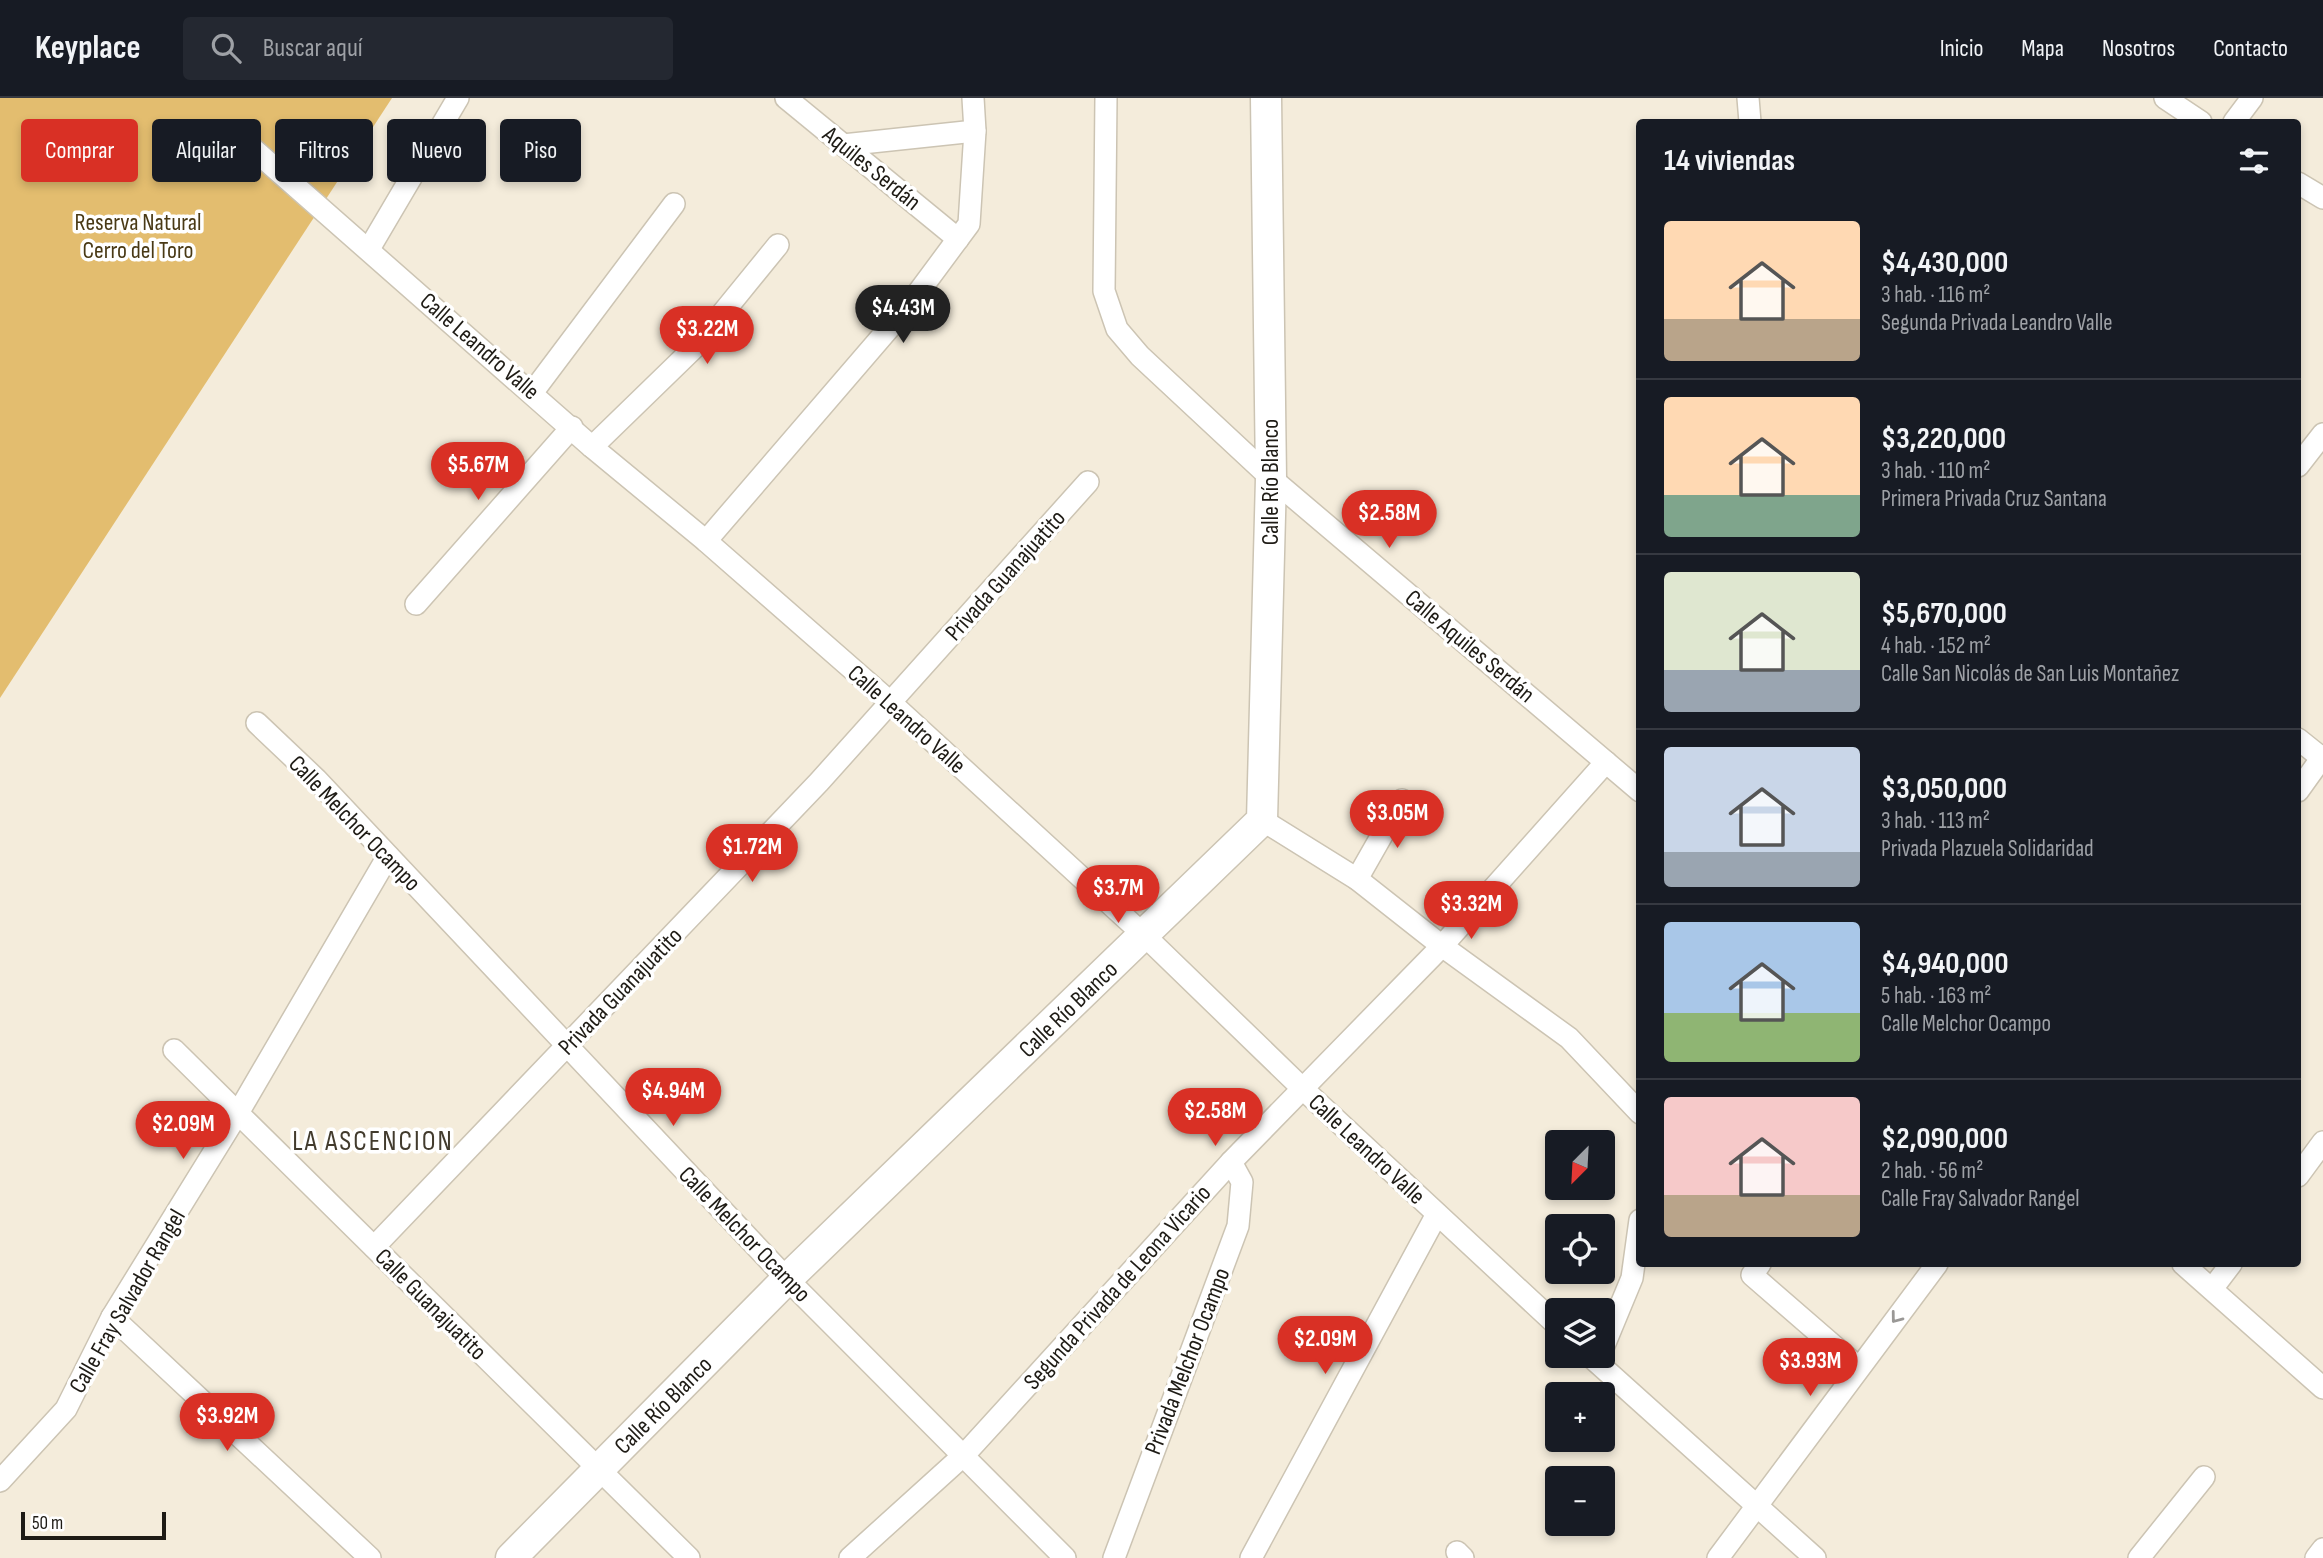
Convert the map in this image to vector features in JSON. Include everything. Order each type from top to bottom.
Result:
[{"type":"street","points":[[369,248],[458,98]]},
{"type":"street","name":"Aquiles Serdán","points":[[786,98],[958,239]]},
{"type":"street","points":[[706,541],[909,305],[969,224],[975,131],[973,98]]},
{"type":"street","name":"Calle Aquiles Serdán","points":[[1106,98],[1104,291],[1117,329],[1140,356],[1271,478],[1636,788]]},
{"type":"street","name":"Calle Río Blanco","points":[[511,1558],[787,1279],[1262,820],[1271,478],[1266,98]]},
{"type":"street","points":[[1748,98],[1750,119]]},
{"type":"street","points":[[2165,98],[2196,119]]},
{"type":"street","points":[[2236,119],[2252,98]]},
{"type":"street","points":[[843,145],[975,131]]},
{"type":"street","name":"Calle Leandro Valle","points":[[261,155],[592,447],[706,541],[890,702],[1144,935],[1303,1089],[1545,1314]]},
{"type":"street","points":[[2301,185],[2323,198]]},
{"type":"street","points":[[532,393],[674,204]]},
{"type":"street","points":[[592,447],[695,347],[778,245]]},
{"type":"street","points":[[415,604],[572,427]]},
{"type":"street","points":[[2301,462],[2323,434]]},
{"type":"street","name":"Privada Guanajuatito","points":[[373,1247],[568,1047],[819,782],[1088,482]]},
{"type":"street","name":"Calle Melchor Ocampo","points":[[257,723],[388,856],[787,1279],[965,1454],[1065,1558]]},
{"type":"street","points":[[2301,741],[2323,758],[2301,787]]},
{"type":"street","name":"Segunda Privada de Leona Vicario","points":[[850,1558],[965,1454],[1231,1162],[1442,946],[1606,762]]},
{"type":"street","points":[[1357,879],[1402,800]]},
{"type":"street","points":[[1262,820],[1357,879],[1442,946],[1569,1038],[1636,1109]]},
{"type":"street","name":"Calle Fray Salvador Rangel","points":[[0,1481],[66,1409],[112,1317],[238,1113],[388,856]]},
{"type":"street","name":"Calle Guanajuatito","points":[[174,1050],[689,1558]]},
{"type":"street","points":[[2301,1172],[2323,1142]]},
{"type":"street","name":"Privada Melchor Ocampo","points":[[1114,1558],[1238,1226],[1242,1182],[1231,1162]]},
{"type":"street","points":[[1251,1558],[1437,1214]]},
{"type":"street","points":[[1615,1316],[1632,1278],[1636,1249]]},
{"type":"street","points":[[1758,1267],[1752,1275],[1858,1367]]},
{"type":"street","points":[[1718,1558],[1935,1267]]},
{"type":"street","points":[[2186,1267],[2323,1388]]},
{"type":"street","points":[[2212,1289],[2229,1267]]},
{"type":"street","points":[[112,1317],[370,1558]]},
{"type":"street","points":[[1610,1368],[1815,1558]]},
{"type":"street","points":[[2139,1558],[2204,1477]]},
{"type":"street","points":[[2316,1558],[2323,1549]]},
{"type":"green space","name":"Reserva Natural Cerro del Toro","points":[[0,98],[392,98],[373,127],[373,119],[275,119],[275,182],[337,182],[0,698]]},
{"type":"district","name":"LA ASCENCION","points":[[373,1140]]}]
